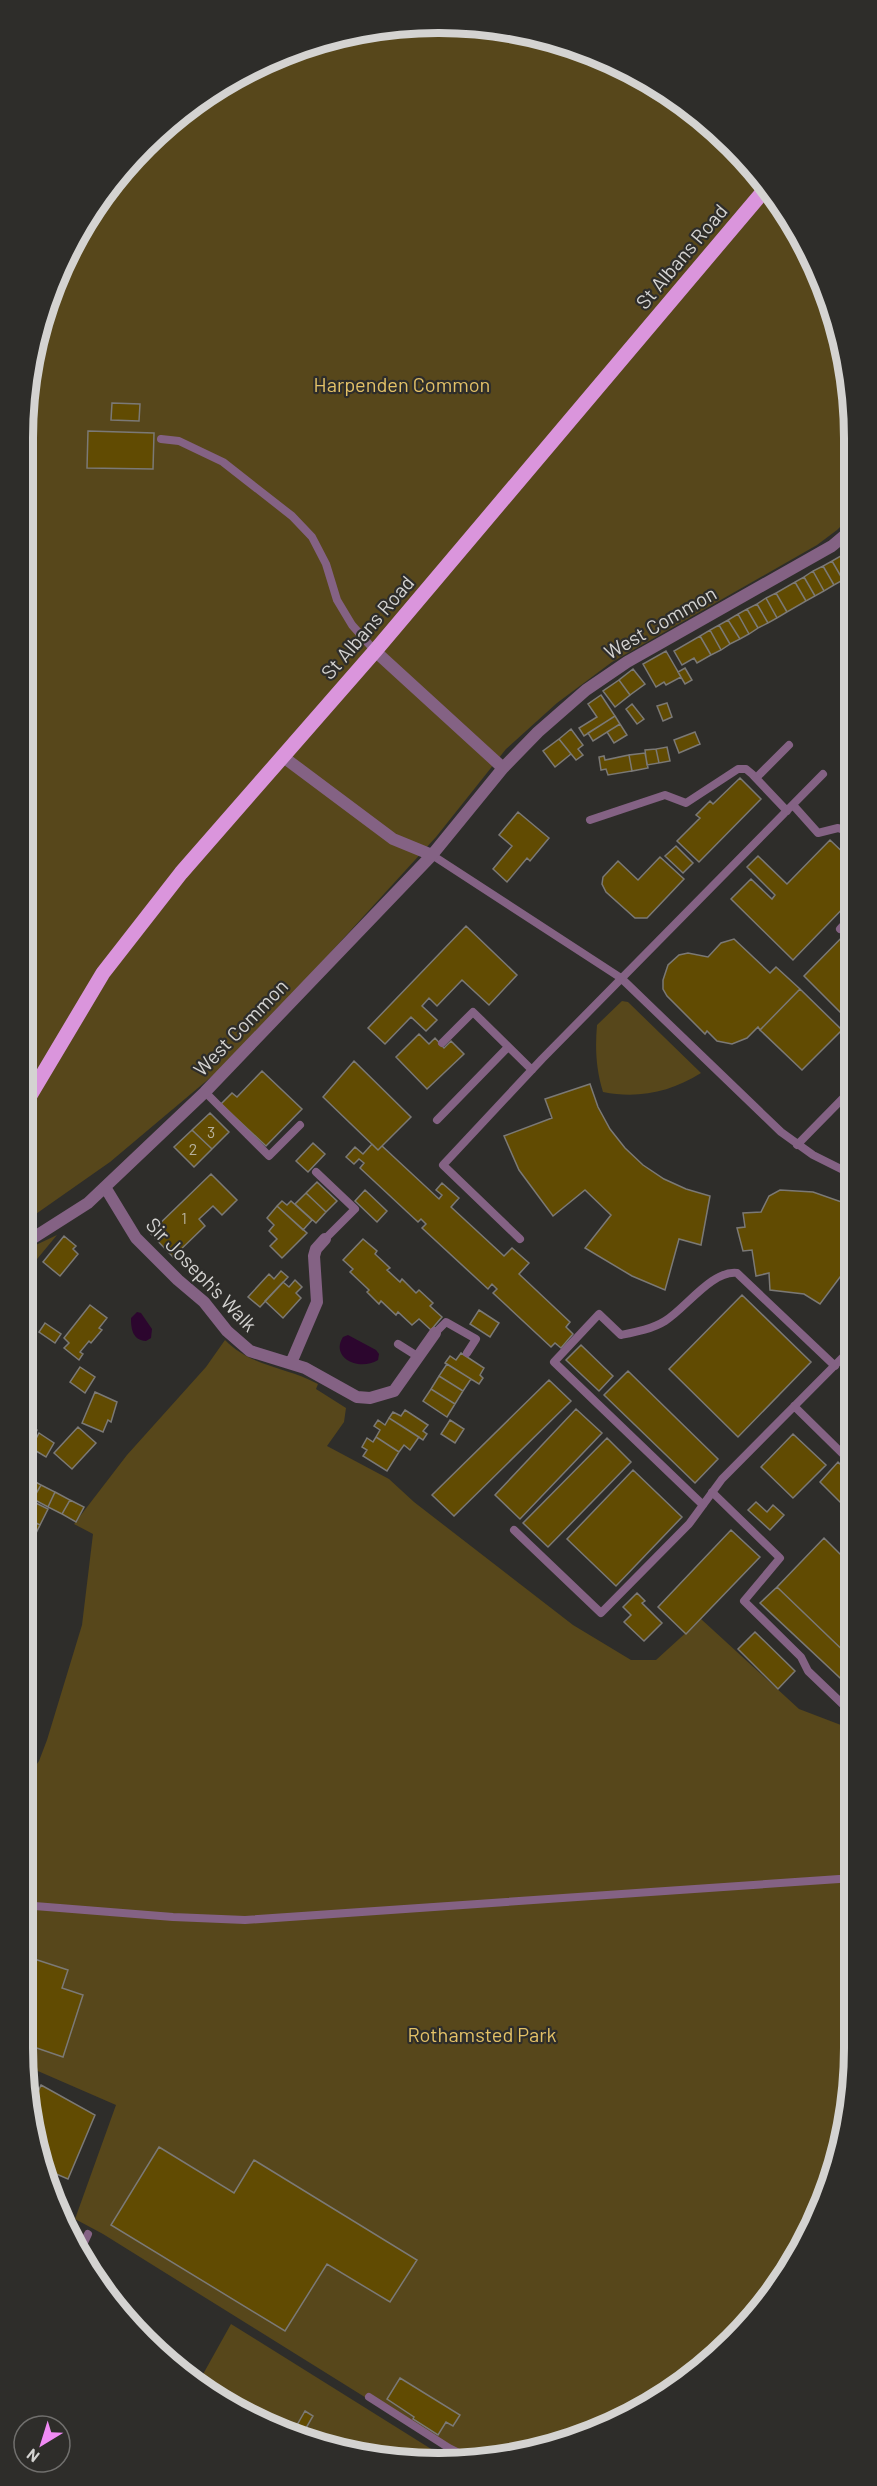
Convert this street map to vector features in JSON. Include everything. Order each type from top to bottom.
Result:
[{"type":"main road","name":"St Albans Road","points":[[33,1091],[103,973],[181,873],[375,651],[762,194]]},
{"type":"street","name":"West Common","points":[[33,1238],[67,1218],[105,1187],[205,1092],[432,855],[503,768],[538,732],[586,690],[627,662],[832,546],[844,536]]},
{"type":"street","points":[[375,651],[503,768]]},
{"type":"street","points":[[282,756],[393,839],[432,855]]},
{"type":"street","name":"Sir Joseph's Walk","points":[[105,1187],[136,1238],[204,1302],[227,1331],[250,1351],[270,1359],[291,1363],[350,1394],[370,1398],[394,1391],[435,1333]]},
{"type":"street","points":[[291,1363],[317,1302],[314,1256],[316,1249],[325,1239]]},
{"type":"lane","points":[[161,438],[180,441],[223,462],[292,516],[312,537],[326,564],[337,600],[347,617],[375,651]]},
{"type":"lane","points":[[756,778],[789,745]]},
{"type":"lane","points":[[590,820],[665,795],[686,803],[738,770],[746,769],[818,833],[838,828],[844,830]]},
{"type":"lane","points":[[520,1239],[443,1165],[621,978],[823,774]]},
{"type":"lane","points":[[432,855],[621,978],[781,1132],[797,1145],[844,1171]]},
{"type":"lane","points":[[840,929],[844,925]]},
{"type":"lane","points":[[442,1043],[473,1012],[532,1070]]},
{"type":"lane","points":[[437,1120],[508,1047]]},
{"type":"lane","points":[[205,1092],[269,1156],[300,1125]]},
{"type":"lane","points":[[797,1145],[844,1097]]},
{"type":"lane","points":[[316,1172],[355,1209],[325,1239]]},
{"type":"lane","points":[[703,1505],[554,1362],[598,1314],[621,1335],[654,1327],[666,1321],[722,1274],[736,1273],[835,1366]]},
{"type":"lane","points":[[435,1333],[446,1322],[464,1330],[476,1339],[467,1353]]},
{"type":"lane","points":[[398,1344],[417,1356]]},
{"type":"lane","points":[[514,1530],[601,1613],[689,1524],[722,1479],[844,1356]]},
{"type":"lane","points":[[794,1406],[844,1455]]},
{"type":"lane","points":[[712,1492],[780,1558],[744,1601],[801,1657],[808,1671],[844,1705]]},
{"type":"lane","points":[[33,1906],[245,1920],[844,1879]]},
{"type":"lane","points":[[84,2243],[88,2234]]},
{"type":"lane","points":[[369,2397],[458,2452]]},
{"type":"green space","name":"Harpenden Common","points":[[438,33],[491,36],[518,41],[594,64],[664,101],[706,134],[743,171],[776,213],[790,236],[813,283],[836,359],[843,412],[844,523],[817,545],[612,662],[557,703],[506,749],[436,837],[236,1056],[110,1162],[33,1216],[33,438],[36,386],[41,359],[64,283],[101,213],[152,152],[213,101],[283,64],[359,41],[386,36]]},
{"type":"green space","points":[[622,1001],[628,1002],[701,1073],[678,1085],[654,1092],[629,1095],[603,1092],[597,1059],[597,1025]]},
{"type":"green space","points":[[57,1235],[33,1264],[33,1246]]},
{"type":"green space","name":"Rothamsted Park","points":[[225,1340],[246,1356],[318,1384],[316,1389],[346,1408],[344,1422],[327,1446],[389,1479],[414,1502],[573,1625],[631,1660],[656,1660],[701,1619],[799,1709],[844,1726],[843,2074],[836,2127],[813,2203],[776,2273],[743,2315],[706,2352],[664,2385],[641,2399],[594,2422],[569,2431],[518,2445],[491,2450],[454,2452],[103,2234],[75,2219],[116,2105],[34,2069],[33,1770],[47,1740],[82,1625],[93,1534],[74,1524],[127,1455],[206,1367]]},
{"type":"green space","points":[[231,2324],[438,2453],[386,2450],[308,2431],[259,2411],[202,2376]]},
{"type":"shaded area","points":[[137,1312],[141,1313],[152,1329],[151,1338],[146,1341],[138,1339],[132,1330],[131,1318]]},
{"type":"shaded area","points":[[348,1335],[376,1350],[379,1354],[378,1360],[362,1364],[343,1356],[340,1344],[343,1337]]},
{"type":"building","points":[[112,403],[140,404],[139,421],[111,420]]},
{"type":"building","points":[[88,431],[154,433],[153,469],[87,468]]},
{"type":"building","points":[[844,554],[844,580],[843,580],[832,561]]},
{"type":"building","points":[[832,561],[843,580],[834,585],[823,566]]},
{"type":"building","points":[[823,566],[834,585],[824,591],[813,571]]},
{"type":"building","points":[[813,571],[824,591],[815,596],[804,577]]},
{"type":"building","points":[[804,577],[815,596],[806,601],[795,582]]},
{"type":"building","points":[[795,582],[806,601],[787,612],[776,593]]},
{"type":"building","points":[[776,593],[787,612],[777,618],[766,598]]},
{"type":"building","points":[[766,598],[777,618],[768,623],[757,604]]},
{"type":"building","points":[[757,604],[768,623],[758,628],[747,609]]},
{"type":"building","points":[[747,609],[758,628],[749,634],[738,614]]},
{"type":"building","points":[[738,614],[749,634],[740,639],[728,620]]},
{"type":"building","points":[[728,620],[740,639],[730,644],[719,625]]},
{"type":"building","points":[[719,625],[730,644],[721,650],[710,630]]},
{"type":"building","points":[[710,630],[721,650],[711,655],[700,636]]},
{"type":"building","points":[[700,636],[711,655],[697,663],[694,658],[682,665],[674,651]]},
{"type":"building","points":[[666,651],[681,677],[666,685],[664,682],[656,687],[643,664]]},
{"type":"building","points":[[685,668],[692,680],[685,684],[678,672]]},
{"type":"building","points":[[633,669],[645,684],[630,695],[619,680]]},
{"type":"building","points":[[619,680],[630,695],[615,707],[603,691]]},
{"type":"building","points":[[601,695],[615,716],[584,736],[579,728],[597,717],[588,704]]},
{"type":"building","points":[[667,703],[672,717],[663,721],[657,706]]},
{"type":"building","points":[[632,704],[644,719],[637,724],[626,709]]},
{"type":"building","points":[[615,716],[620,724],[593,741],[588,733]]},
{"type":"building","points":[[620,724],[627,735],[614,743],[607,732]]},
{"type":"building","points":[[571,729],[583,745],[578,749],[583,755],[576,760],[559,739]]},
{"type":"building","points":[[695,732],[700,744],[679,753],[674,740]]},
{"type":"building","points":[[559,739],[571,754],[555,767],[543,751]]},
{"type":"building","points":[[667,747],[670,761],[659,763],[656,749]]},
{"type":"building","points":[[656,749],[659,763],[647,765],[645,750]]},
{"type":"building","points":[[645,753],[648,768],[632,771],[629,755]]},
{"type":"building","points":[[629,755],[632,771],[608,775],[606,769],[601,770],[599,757],[604,756],[605,760]]},
{"type":"building","points":[[740,778],[761,799],[699,862],[677,841],[700,818],[696,815],[710,801],[713,804]]},
{"type":"building","points":[[518,812],[549,838],[530,861],[527,858],[507,882],[493,869],[512,846],[499,835]]},
{"type":"building","points":[[830,840],[844,853],[844,907],[793,960],[731,899],[751,879],[772,899],[775,895],[747,867],[758,856],[787,884]]},
{"type":"building","points":[[676,846],[693,863],[683,873],[665,856]]},
{"type":"building","points":[[660,857],[684,879],[647,918],[635,918],[606,892],[602,884],[603,877],[618,861],[638,880]]},
{"type":"building","points":[[466,926],[517,975],[489,1005],[462,980],[437,1006],[429,998],[422,1006],[437,1020],[426,1031],[411,1017],[385,1044],[368,1028]]},
{"type":"building","points":[[844,935],[844,1016],[804,976]]},
{"type":"building","points":[[734,939],[770,973],[776,967],[800,989],[760,1030],[758,1027],[747,1038],[732,1044],[717,1041],[707,1031],[705,1034],[667,996],[663,989],[663,980],[668,965],[679,955],[688,953],[708,957],[721,943]]},
{"type":"building","points":[[800,989],[842,1030],[802,1070],[760,1030]]},
{"type":"building","points":[[419,1034],[429,1044],[435,1038],[444,1048],[451,1041],[464,1054],[427,1089],[396,1057]]},
{"type":"building","points":[[354,1061],[411,1117],[378,1150],[323,1097]]},
{"type":"building","points":[[262,1071],[302,1109],[266,1146],[221,1104],[232,1093],[237,1097]]},
{"type":"building","points":[[590,1084],[598,1107],[610,1129],[643,1165],[664,1179],[710,1196],[701,1245],[679,1239],[665,1290],[632,1276],[585,1248],[611,1215],[585,1190],[553,1216],[519,1170],[504,1136],[552,1118],[545,1099]]},
{"type":"building","points":[[210,1113],[229,1132],[212,1149],[192,1130]]},
{"type":"building","points":[[192,1130],[212,1149],[194,1167],[174,1147]]},
{"type":"building","points":[[313,1143],[325,1154],[308,1172],[296,1161]]},
{"type":"building","points":[[372,1144],[378,1150],[382,1146],[439,1199],[442,1195],[436,1190],[442,1183],[459,1198],[451,1207],[504,1256],[512,1248],[529,1263],[519,1274],[570,1322],[566,1327],[573,1334],[561,1348],[555,1343],[551,1347],[493,1293],[497,1289],[492,1284],[488,1289],[422,1228],[426,1224],[421,1219],[418,1222],[360,1168],[364,1163],[359,1159],[354,1164],[346,1157],[355,1147],[363,1154]]},
{"type":"building","points":[[211,1174],[237,1200],[222,1215],[213,1206],[199,1219],[205,1226],[173,1257],[150,1233]]},
{"type":"building","points":[[317,1182],[337,1201],[326,1212],[306,1193]]},
{"type":"building","points":[[365,1190],[387,1211],[377,1222],[355,1201]]},
{"type":"building","points":[[780,1190],[813,1192],[844,1203],[844,1274],[820,1304],[804,1294],[770,1290],[769,1273],[756,1276],[752,1250],[743,1251],[737,1228],[745,1227],[743,1213],[761,1212],[769,1196]]},
{"type":"building","points":[[306,1193],[326,1212],[316,1223],[295,1204]]},
{"type":"building","points":[[282,1201],[287,1205],[291,1201],[312,1220],[303,1230],[277,1206]]},
{"type":"building","points":[[277,1206],[307,1233],[282,1258],[270,1246],[277,1239],[269,1231],[274,1225],[267,1218]]},
{"type":"building","points":[[64,1236],[76,1246],[73,1249],[78,1254],[60,1276],[43,1262]]},
{"type":"building","points":[[363,1239],[377,1251],[375,1254],[390,1268],[387,1270],[400,1282],[402,1279],[416,1293],[419,1290],[433,1303],[430,1306],[442,1317],[431,1330],[419,1319],[412,1325],[398,1312],[396,1315],[381,1301],[379,1304],[367,1292],[369,1290],[350,1272],[353,1269],[343,1260]]},
{"type":"building","points":[[281,1271],[288,1277],[260,1307],[248,1297],[269,1274],[274,1279]]},
{"type":"building","points":[[295,1280],[302,1287],[296,1293],[301,1298],[283,1318],[265,1301],[283,1282],[289,1287]]},
{"type":"building","points":[[742,1295],[811,1362],[738,1437],[669,1369]]},
{"type":"building","points":[[90,1305],[107,1318],[99,1328],[102,1330],[80,1352],[83,1354],[79,1360],[64,1348],[69,1343],[64,1338]]},
{"type":"building","points":[[479,1310],[499,1323],[490,1337],[470,1324]]},
{"type":"building","points":[[45,1323],[61,1334],[55,1343],[39,1332]]},
{"type":"building","points":[[581,1345],[613,1376],[599,1391],[566,1360]]},
{"type":"building","points":[[461,1353],[484,1368],[480,1375],[483,1378],[479,1384],[445,1363],[450,1356],[456,1360]]},
{"type":"building","points":[[447,1364],[471,1379],[463,1391],[439,1376]]},
{"type":"building","points":[[80,1367],[95,1377],[85,1393],[70,1382]]},
{"type":"building","points":[[628,1371],[718,1459],[695,1483],[604,1395]]},
{"type":"building","points":[[439,1376],[463,1391],[455,1404],[431,1389]]},
{"type":"building","points":[[549,1380],[571,1401],[454,1516],[432,1495]]},
{"type":"building","points":[[431,1389],[455,1404],[447,1417],[423,1401]]},
{"type":"building","points":[[95,1392],[117,1402],[111,1422],[108,1420],[103,1432],[82,1423]]},
{"type":"building","points":[[576,1409],[602,1433],[520,1519],[495,1495]]},
{"type":"building","points":[[405,1410],[428,1425],[423,1431],[427,1434],[423,1440],[389,1418],[393,1412],[401,1416]]},
{"type":"building","points":[[389,1418],[419,1437],[410,1450],[404,1445],[399,1452],[376,1437],[380,1430],[374,1426],[378,1420],[385,1425]]},
{"type":"building","points":[[450,1420],[464,1429],[455,1443],[441,1434]]},
{"type":"building","points":[[78,1427],[96,1443],[72,1469],[54,1453]]},
{"type":"building","points":[[39,1433],[54,1443],[46,1457],[33,1449]]},
{"type":"building","points":[[793,1434],[826,1465],[793,1498],[761,1467]]},
{"type":"building","points":[[376,1437],[399,1452],[387,1471],[363,1456],[367,1450],[362,1447],[367,1438],[373,1442]]},
{"type":"building","points":[[607,1438],[631,1462],[548,1547],[523,1523]]},
{"type":"building","points":[[838,1462],[844,1468],[844,1506],[820,1482]]},
{"type":"building","points":[[633,1470],[682,1517],[616,1586],[567,1539]]},
{"type":"building","points":[[33,1480],[41,1485],[33,1499]]},
{"type":"building","points":[[41,1485],[55,1492],[48,1507],[33,1499]]},
{"type":"building","points":[[55,1492],[70,1500],[62,1514],[48,1507]]},
{"type":"building","points":[[70,1500],[84,1507],[76,1522],[62,1514]]},
{"type":"building","points":[[33,1502],[48,1509],[40,1525],[33,1522]]},
{"type":"building","points":[[756,1502],[767,1512],[773,1505],[784,1515],[770,1530],[748,1510]]},
{"type":"building","points":[[33,1522],[40,1525],[33,1539]]},
{"type":"building","points":[[731,1530],[760,1557],[686,1634],[658,1607]]},
{"type":"building","points":[[824,1538],[844,1558],[844,1651],[777,1587]]},
{"type":"building","points":[[777,1587],[844,1651],[844,1682],[760,1603]]},
{"type":"building","points":[[637,1593],[645,1601],[642,1603],[662,1623],[644,1641],[624,1622],[631,1615],[623,1607]]},
{"type":"building","points":[[755,1632],[795,1671],[778,1689],[738,1649]]},
{"type":"building","points":[[33,1959],[68,1970],[62,1988],[83,1995],[63,2057],[33,2047]]},
{"type":"building","points":[[41,2085],[95,2115],[68,2179],[53,2173],[36,2097]]},
{"type":"building","points":[[159,2147],[234,2193],[254,2160],[417,2260],[390,2302],[327,2264],[285,2331],[111,2225]]},
{"type":"building","points":[[400,2378],[460,2415],[453,2426],[446,2422],[438,2435],[387,2399]]},
{"type":"building","points":[[305,2411],[313,2416],[305,2430],[296,2427]]}]
